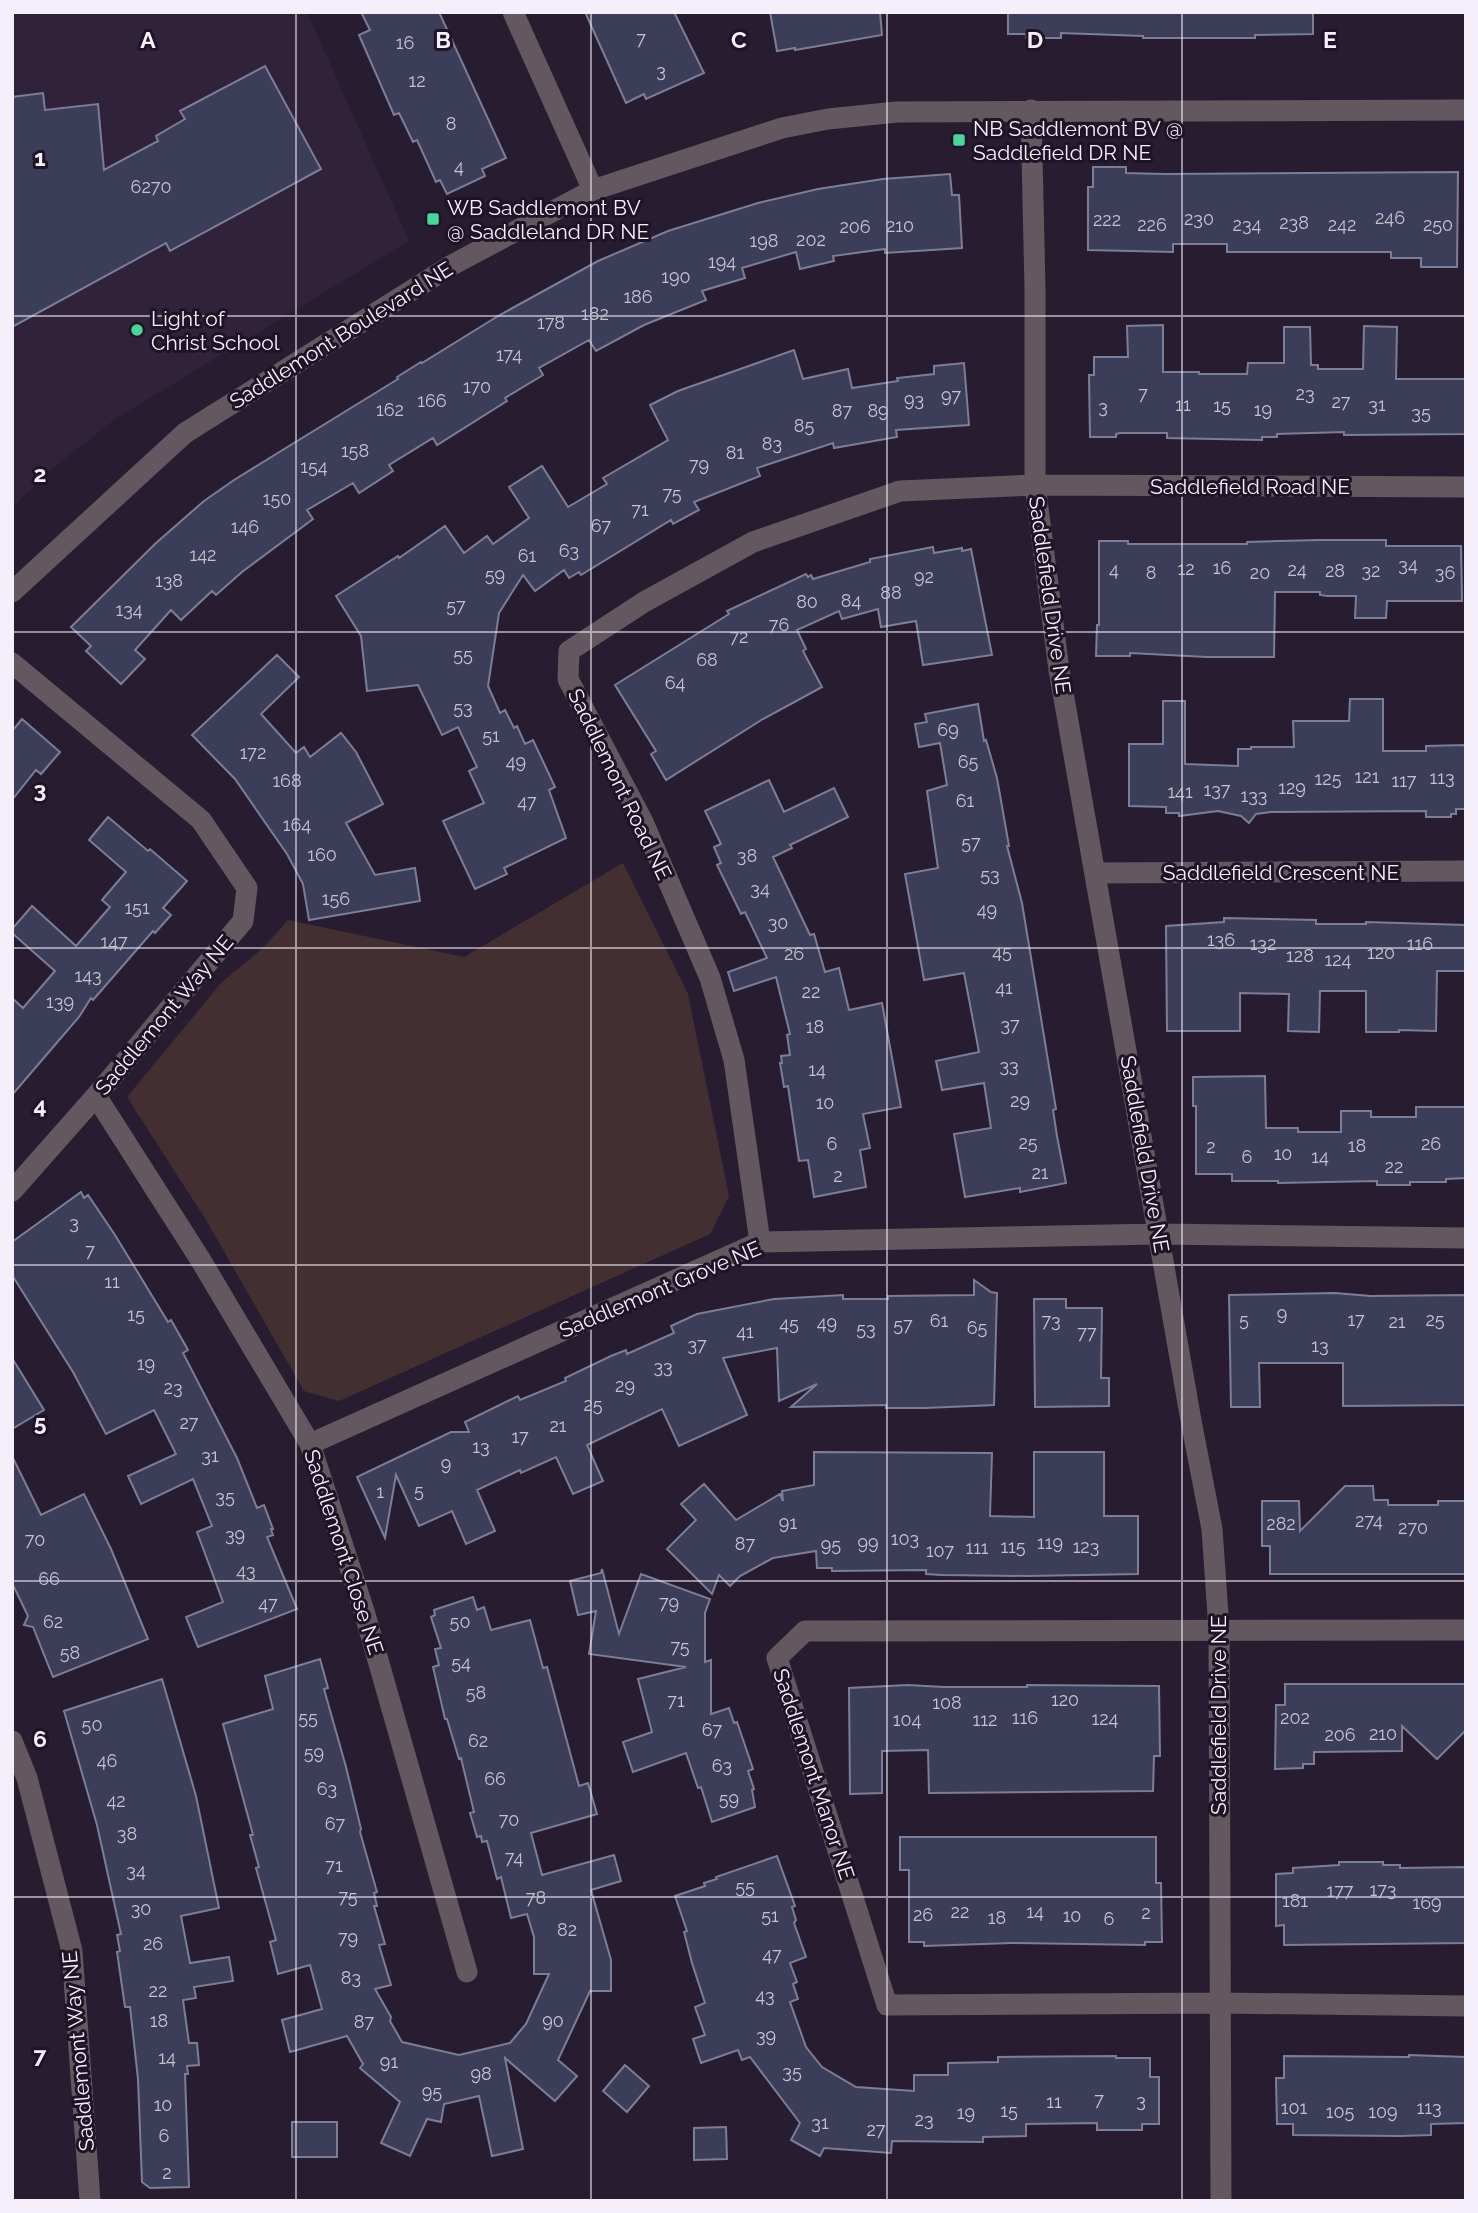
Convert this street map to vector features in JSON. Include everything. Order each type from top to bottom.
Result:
[{"type":"street","points":[[513,12],[593,190]]},
{"type":"street","name":"Saddlefield Drive NE","points":[[1031,110],[1035,485],[1059,670],[1212,1530],[1219,1629],[1221,2201]]},
{"type":"street","name":"Saddlemont Boulevard NE","points":[[12,592],[185,433],[452,265],[593,190],[782,128],[828,119],[897,111],[1466,110]]},
{"type":"street","name":"Saddlefield Road NE","points":[[1035,485],[1466,487]]},
{"type":"street","name":"Saddlemont Road NE","points":[[760,1242],[734,1060],[710,978],[643,822],[568,679],[569,651],[644,602],[753,542],[900,491],[1035,485]]},
{"type":"street","name":"Saddlemont Way NE","points":[[12,663],[201,820],[247,888],[243,921],[12,1191]]},
{"type":"street","name":"Saddlefield Crescent NE","points":[[1096,873],[1466,871]]},
{"type":"street","name":"Saddlemont Close NE","points":[[96,1096],[200,1259],[310,1444],[364,1611],[467,1972]]},
{"type":"street","points":[[1159,1234],[1466,1238]]},
{"type":"street","name":"Saddlemont Grove NE","points":[[310,1444],[760,1242],[1159,1234]]},
{"type":"street","points":[[1219,1629],[1466,1630]]},
{"type":"street","name":"Saddlemont Manor NE","points":[[1219,1629],[805,1631],[777,1658],[887,2005],[1220,2003]]},
{"type":"street","name":"Saddlemont Way NE","points":[[12,1741],[27,1779],[72,1951],[90,2201]]},
{"type":"street","points":[[1220,2003],[1466,2006]]},
{"type":"shaded area","name":"Light of Christ School","points":[[12,12],[307,12],[409,241],[115,419],[51,470],[12,507]]},
{"type":"shaded area","points":[[623,863],[688,994],[729,1196],[710,1234],[339,1401],[304,1391],[206,1220],[127,1097],[221,983],[263,948],[288,920],[464,957]]},
{"type":"building","points":[[361,12],[439,12],[506,158],[482,169],[485,176],[447,194],[440,180],[436,182],[417,140],[413,142],[399,113],[394,115],[359,35],[370,30]]},
{"type":"building","points":[[585,12],[674,12],[704,73],[646,99],[644,94],[626,103]]},
{"type":"building","points":[[770,12],[880,12],[882,35],[777,51]]},
{"type":"building","points":[[1008,12],[1313,12],[1313,34],[1255,35],[1255,38],[1143,38],[1061,33],[1061,38],[1026,38],[1026,34],[1008,34]]},
{"type":"building","points":[[265,66],[321,169],[170,251],[166,243],[12,327],[12,97],[43,93],[45,110],[98,104],[104,170],[158,141],[156,136],[185,119],[180,111]]},
{"type":"building","points":[[1093,167],[1126,167],[1126,173],[1165,174],[1458,172],[1457,267],[1421,267],[1421,258],[1391,258],[1391,252],[1227,252],[1227,244],[1173,244],[1173,252],[1088,250],[1088,187],[1093,187]]},
{"type":"building","points":[[950,174],[952,195],[959,195],[962,248],[885,253],[885,249],[833,256],[834,261],[800,269],[796,252],[742,268],[745,278],[702,291],[706,300],[644,325],[596,351],[589,340],[539,368],[543,375],[437,445],[433,438],[389,465],[393,471],[359,493],[353,483],[307,510],[313,519],[216,595],[212,591],[181,620],[171,610],[135,650],[145,659],[121,684],[86,651],[91,646],[71,627],[156,543],[204,501],[234,480],[398,379],[397,377],[421,362],[598,261],[668,231],[758,203],[818,189],[883,179]]},
{"type":"building","points":[[1163,325],[1163,372],[1199,374],[1247,374],[1248,363],[1284,363],[1284,327],[1310,327],[1311,365],[1318,365],[1318,369],[1363,369],[1364,326],[1397,327],[1396,379],[1466,379],[1466,434],[1344,435],[1344,432],[1277,434],[1277,437],[1262,437],[1262,440],[1167,438],[1167,433],[1120,433],[1116,434],[1116,437],[1090,437],[1089,375],[1094,375],[1094,357],[1128,357],[1127,326]]},
{"type":"building","points":[[794,350],[803,379],[848,369],[852,388],[898,381],[897,378],[934,374],[934,366],[964,363],[969,425],[896,430],[897,437],[834,448],[833,443],[757,468],[760,476],[694,502],[699,510],[673,524],[671,520],[581,575],[579,572],[569,578],[564,570],[535,591],[523,575],[499,613],[488,686],[500,713],[505,710],[514,728],[517,726],[525,744],[533,740],[555,787],[549,790],[566,838],[504,868],[507,874],[475,889],[443,821],[484,803],[469,771],[477,767],[458,727],[442,735],[418,685],[367,691],[361,636],[336,596],[445,526],[464,553],[487,536],[493,544],[529,518],[509,487],[542,466],[568,507],[607,484],[603,478],[668,440],[650,405],[678,391]]},
{"type":"building","points":[[1386,540],[1386,546],[1461,546],[1462,601],[1387,601],[1386,618],[1355,618],[1356,596],[1327,596],[1320,595],[1320,592],[1275,592],[1274,657],[1130,653],[1130,656],[1096,656],[1099,625],[1099,541],[1128,541],[1128,544],[1247,544]]},
{"type":"building","points":[[933,547],[934,553],[971,549],[992,655],[923,665],[916,621],[881,627],[878,609],[842,619],[839,611],[797,630],[806,649],[803,651],[822,687],[763,719],[666,780],[651,754],[656,751],[615,685],[729,614],[727,611],[806,574],[813,579],[870,562],[870,559]]},
{"type":"building","points":[[277,655],[299,677],[261,714],[296,753],[304,747],[310,757],[341,733],[356,752],[383,804],[346,823],[375,875],[415,868],[420,901],[309,920],[303,884],[287,854],[235,779],[192,735]]},
{"type":"building","points":[[1350,699],[1383,699],[1383,751],[1426,751],[1426,746],[1466,745],[1466,809],[1456,809],[1456,814],[1451,814],[1451,817],[1426,817],[1426,811],[1271,812],[1256,814],[1249,823],[1241,816],[1218,811],[1179,816],[1179,813],[1166,813],[1166,807],[1129,806],[1129,744],[1163,744],[1163,701],[1185,701],[1185,764],[1238,766],[1238,749],[1294,747],[1293,721],[1349,721]]},
{"type":"building","points":[[978,704],[984,741],[986,740],[997,778],[1007,846],[1022,903],[1066,1183],[1020,1192],[1020,1188],[965,1197],[954,1134],[991,1128],[984,1083],[942,1090],[936,1061],[979,1052],[964,973],[924,980],[905,874],[938,868],[927,791],[947,785],[940,743],[919,747],[915,724],[927,722],[925,714]]},
{"type":"building","points":[[22,719],[60,752],[41,774],[36,770],[12,800],[12,731]]},
{"type":"building","points":[[769,780],[784,812],[834,788],[848,817],[790,845],[792,848],[773,857],[810,935],[814,934],[825,972],[839,968],[849,1010],[882,1003],[901,1107],[863,1114],[870,1148],[860,1150],[866,1187],[814,1197],[808,1160],[799,1161],[788,1086],[784,1087],[780,1063],[781,1056],[790,1055],[787,1035],[790,1034],[776,977],[734,991],[728,972],[767,958],[745,912],[741,914],[717,865],[721,863],[714,847],[721,844],[705,811]]},
{"type":"building","points":[[108,817],[187,881],[163,908],[171,915],[155,933],[153,931],[93,1000],[91,998],[79,1017],[12,1095],[12,998],[23,1008],[55,971],[12,933],[12,929],[32,906],[76,946],[110,907],[102,900],[126,872],[89,840]]},
{"type":"building","points":[[1224,918],[1316,920],[1316,924],[1366,922],[1466,925],[1466,971],[1437,971],[1436,1031],[1366,1032],[1366,991],[1320,991],[1319,1032],[1288,1031],[1289,994],[1240,993],[1240,1031],[1167,1031],[1166,926],[1224,922]]},
{"type":"building","points":[[1265,1076],[1266,1128],[1298,1128],[1298,1132],[1341,1132],[1341,1111],[1371,1111],[1371,1117],[1416,1117],[1416,1107],[1466,1107],[1466,1178],[1446,1179],[1446,1182],[1410,1182],[1410,1185],[1377,1185],[1377,1181],[1232,1181],[1232,1174],[1196,1174],[1196,1106],[1193,1106],[1193,1077]]},
{"type":"building","points":[[81,1192],[84,1198],[88,1195],[188,1350],[183,1353],[237,1458],[257,1508],[264,1505],[273,1529],[273,1535],[267,1537],[297,1609],[198,1647],[186,1617],[223,1602],[197,1532],[212,1526],[193,1479],[141,1504],[128,1476],[176,1454],[154,1410],[106,1434],[73,1372],[12,1275],[12,1242]]},
{"type":"building","points":[[974,1280],[997,1293],[994,1405],[925,1408],[886,1408],[886,1405],[791,1407],[817,1384],[779,1401],[777,1348],[723,1358],[747,1415],[679,1446],[662,1409],[587,1445],[603,1481],[573,1494],[556,1457],[521,1473],[520,1470],[477,1490],[495,1531],[466,1544],[452,1511],[419,1526],[396,1475],[385,1538],[357,1477],[451,1432],[469,1432],[465,1422],[518,1396],[520,1400],[566,1381],[565,1378],[611,1356],[626,1350],[627,1354],[674,1333],[671,1326],[697,1314],[774,1299],[843,1295],[843,1299],[888,1299],[888,1296],[974,1295]]},
{"type":"building","points":[[1335,1293],[1371,1296],[1466,1295],[1466,1405],[1343,1406],[1343,1363],[1259,1363],[1260,1407],[1231,1407],[1229,1295]]},
{"type":"building","points":[[1034,1299],[1066,1299],[1066,1308],[1102,1308],[1101,1378],[1109,1378],[1109,1406],[1035,1407]]},
{"type":"building","points":[[12,1358],[44,1410],[12,1429]]},
{"type":"building","points":[[814,1452],[992,1453],[990,1516],[1034,1517],[1034,1452],[1104,1452],[1104,1516],[1138,1516],[1138,1574],[1027,1576],[941,1575],[926,1574],[926,1570],[832,1571],[832,1568],[817,1568],[816,1551],[773,1558],[740,1576],[730,1586],[719,1575],[712,1594],[667,1549],[696,1520],[681,1504],[704,1484],[736,1520],[780,1494],[783,1501],[782,1491],[814,1485]]},
{"type":"building","points":[[12,1456],[41,1515],[84,1494],[111,1549],[148,1639],[53,1677],[33,1627],[24,1625],[28,1616],[12,1583]]},
{"type":"building","points":[[1345,1486],[1373,1486],[1374,1500],[1388,1500],[1388,1505],[1438,1505],[1438,1501],[1466,1501],[1466,1574],[1270,1574],[1270,1546],[1262,1546],[1262,1501],[1299,1501],[1300,1531]]},
{"type":"building","points":[[602,1569],[619,1634],[641,1574],[710,1599],[705,1613],[705,1662],[711,1660],[711,1714],[729,1708],[734,1723],[737,1722],[753,1769],[748,1771],[754,1789],[755,1807],[712,1822],[686,1753],[633,1772],[623,1742],[652,1732],[638,1679],[686,1667],[589,1654],[596,1611],[578,1615],[570,1581],[601,1573]]},
{"type":"building","points":[[473,1597],[477,1610],[484,1607],[491,1630],[530,1620],[543,1668],[547,1667],[579,1786],[588,1783],[597,1814],[531,1833],[542,1875],[614,1855],[621,1881],[591,1890],[611,1960],[611,1991],[590,1991],[558,2060],[577,2076],[555,2101],[505,2058],[523,2149],[492,2156],[479,2096],[444,2104],[441,2122],[427,2119],[410,2156],[381,2143],[400,2102],[360,2068],[363,2064],[347,2036],[290,2052],[282,2020],[322,2009],[310,1965],[278,1974],[270,1942],[276,1940],[256,1868],[259,1867],[250,1835],[253,1835],[223,1724],[273,1709],[265,1676],[320,1659],[328,1688],[324,1689],[377,1892],[374,1893],[377,1906],[374,1906],[385,1944],[379,1945],[391,1985],[375,1989],[391,2017],[390,2021],[402,2042],[459,2055],[510,2043],[526,2024],[549,1974],[534,1974],[534,1937],[527,1914],[511,1918],[501,1877],[497,1879],[487,1841],[482,1842],[481,1836],[477,1837],[461,1758],[459,1759],[445,1719],[433,1667],[439,1665],[435,1649],[441,1648],[431,1617],[435,1615],[434,1610]]},
{"type":"building","points":[[162,1679],[196,1796],[219,1908],[181,1916],[190,1963],[229,1957],[233,1981],[194,1987],[196,1998],[183,2000],[189,2043],[197,2043],[199,2065],[187,2066],[188,2074],[185,2074],[189,2187],[150,2188],[142,2182],[138,2079],[130,2007],[125,2007],[117,1952],[120,1951],[117,1935],[121,1934],[97,1825],[64,1711]]},
{"type":"building","points":[[1285,1684],[1466,1684],[1466,1730],[1437,1759],[1402,1726],[1402,1751],[1314,1752],[1314,1764],[1303,1764],[1303,1768],[1275,1769],[1276,1705],[1285,1705]]},
{"type":"building","points":[[908,1685],[1159,1686],[1160,1756],[1154,1756],[1153,1791],[929,1793],[928,1750],[882,1751],[882,1793],[850,1794],[849,1688]]},
{"type":"building","points":[[900,1837],[1156,1837],[1156,1883],[1161,1883],[1162,1942],[1145,1942],[1145,1945],[1012,1943],[924,1946],[924,1942],[909,1942],[909,1870],[900,1870]]},
{"type":"building","points":[[777,1856],[795,1906],[792,1907],[796,1920],[794,1923],[806,1957],[790,1963],[797,1982],[793,1984],[798,1999],[790,2002],[806,2047],[822,2067],[856,2087],[914,2091],[914,2075],[948,2075],[948,2063],[998,2062],[998,2057],[1150,2058],[1150,2077],[1159,2077],[1159,2124],[1142,2124],[1142,2130],[1097,2130],[1097,2123],[1026,2124],[1026,2136],[983,2137],[983,2142],[892,2141],[891,2153],[824,2148],[820,2156],[791,2140],[800,2123],[750,2057],[742,2060],[738,2050],[701,2063],[693,2039],[705,2035],[695,2007],[705,2003],[684,1932],[687,1931],[675,1896],[705,1886],[704,1883],[717,1879],[716,1877]]},
{"type":"building","points":[[1339,1862],[1383,1862],[1383,1865],[1400,1865],[1400,1868],[1466,1867],[1466,1943],[1284,1945],[1284,1925],[1276,1926],[1276,1874],[1293,1873],[1293,1868],[1339,1865]]},
{"type":"building","points":[[1284,2056],[1466,2057],[1466,2123],[1431,2124],[1431,2135],[1400,2136],[1293,2135],[1293,2124],[1277,2124],[1276,2078],[1284,2078]]},
{"type":"building","points":[[625,2065],[649,2086],[627,2112],[603,2091]]},
{"type":"building","points":[[292,2122],[337,2122],[337,2157],[292,2157]]},
{"type":"building","points":[[726,2127],[727,2159],[694,2160],[694,2128]]},
{"type":"place","name":"NB Saddlemont BV @ Saddlefield DR NE","points":[[959,140]]},
{"type":"place","name":"WB Saddlemont BV @ Saddleland DR NE","points":[[433,219]]},
{"type":"place","name":"Light of Christ School","points":[[137,330]]}]
